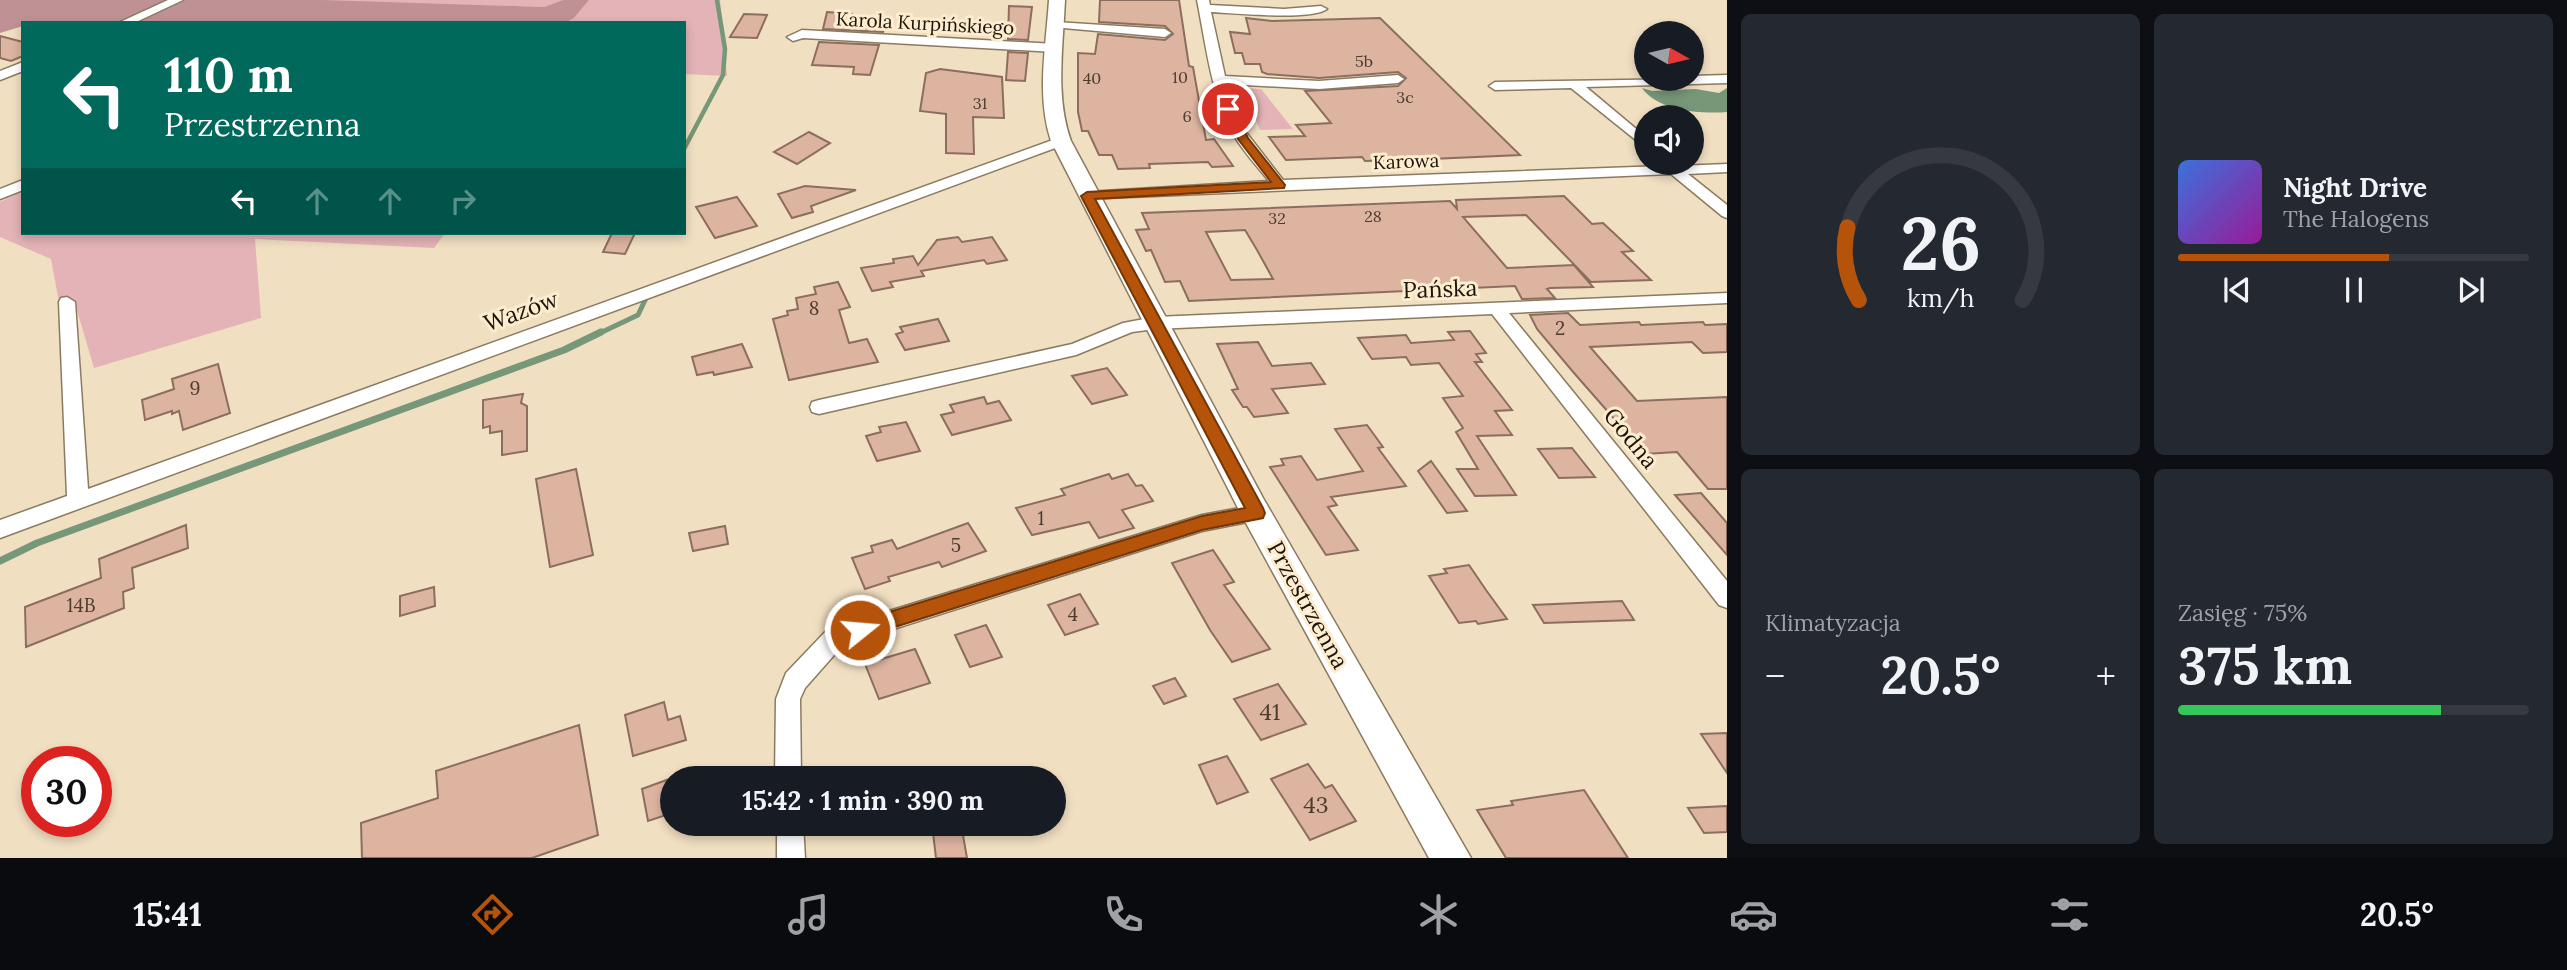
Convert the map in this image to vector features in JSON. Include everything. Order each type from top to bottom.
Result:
[{"type":"street","points":[[129,21],[177,0]]},
{"type":"street","points":[[1279,185],[1238,131],[1228,109],[1204,4],[1284,12],[1321,9]]},
{"type":"street","name":"Karola Kurpińskiego","points":[[793,37],[807,34],[1056,24],[1165,33]]},
{"type":"street","name":"Przestrzenna","points":[[1056,24],[1053,118],[1060,141],[1256,513],[1451,858]]},
{"type":"street","points":[[0,76],[21,67]]},
{"type":"street","points":[[1221,80],[1319,85],[1398,79]]},
{"type":"street","points":[[1495,86],[1727,79]]},
{"type":"street","points":[[1573,83],[1634,134]]},
{"type":"street","name":"Wazów","points":[[0,529],[1060,141]]},
{"type":"street","name":"Karowa","points":[[1704,168],[1727,168]]},
{"type":"street","name":"Karowa","points":[[1087,196],[1634,169]]},
{"type":"street","points":[[1681,175],[1727,213]]},
{"type":"street","points":[[0,195],[21,185]]},
{"type":"street","name":"Pańska","points":[[819,407],[1076,349],[1129,327],[1155,323],[1727,298]]},
{"type":"street","points":[[67,302],[78,501]]},
{"type":"street","name":"Godna","points":[[1497,309],[1727,598]]},
{"type":"street","points":[[789,766],[788,699],[794,681],[835,638],[1202,523],[1256,513]]},
{"type":"street","points":[[790,836],[791,858]]},
{"type":"shaded area","points":[[0,0],[322,0],[544,7],[563,0],[589,0],[569,21],[21,21],[21,27],[0,33]]},
{"type":"shaded area","points":[[322,0],[563,0],[544,7]]},
{"type":"shaded area","points":[[589,0],[720,0],[727,76],[686,74],[686,21],[569,21]]},
{"type":"shaded area","points":[[1727,88],[1727,112],[1704,112],[1704,105],[1666,105],[1645,91],[1704,90],[1719,93]]},
{"type":"shaded area","points":[[1261,89],[1293,129],[1260,130],[1243,90]]},
{"type":"shaded area","points":[[21,192],[21,235],[444,235],[434,248],[255,239],[261,318],[94,368],[74,300],[59,302],[51,259],[0,237],[0,202]]},
{"type":"building","points":[[1100,0],[1179,0],[1189,66],[1193,67],[1206,140],[1214,139],[1233,166],[1212,167],[1208,162],[1149,164],[1150,168],[1118,169],[1112,155],[1099,155],[1088,131],[1082,131],[1078,112],[1078,53],[1095,54],[1098,34],[1165,40],[1173,34],[1165,26],[1099,22]]},
{"type":"building","points":[[1009,6],[1032,7],[1028,40],[1008,39]]},
{"type":"building","points":[[827,12],[887,18],[883,32],[823,29]]},
{"type":"building","points":[[744,14],[767,15],[757,38],[730,37]]},
{"type":"building","points":[[1246,18],[1272,21],[1380,18],[1520,155],[1365,161],[1362,157],[1286,160],[1269,137],[1305,136],[1296,125],[1331,123],[1305,91],[1398,86],[1406,78],[1398,72],[1319,78],[1267,74],[1262,72],[1260,64],[1245,64],[1242,53],[1235,53],[1230,32],[1250,34]]},
{"type":"building","points":[[0,36],[21,41],[21,57],[11,61],[0,58]]},
{"type":"building","points":[[819,42],[879,45],[870,75],[853,74],[854,67],[812,65]]},
{"type":"building","points":[[1008,52],[1028,53],[1025,81],[1006,80]]},
{"type":"building","points":[[940,69],[1002,77],[1004,118],[973,117],[974,154],[946,153],[946,114],[920,111],[926,73]]},
{"type":"building","points":[[809,132],[830,143],[797,164],[774,152]]},
{"type":"building","points":[[805,186],[856,190],[811,206],[813,212],[792,218],[778,194]]},
{"type":"building","points":[[1564,196],[1592,224],[1603,223],[1633,251],[1622,252],[1651,280],[1591,282],[1526,215],[1463,217],[1507,268],[1574,265],[1593,287],[1547,289],[1555,298],[1522,299],[1515,286],[1189,301],[1180,281],[1165,282],[1151,250],[1146,251],[1136,230],[1149,229],[1142,213],[1450,201],[1457,209],[1456,200]],"holes":[[[1245,230],[1273,279],[1231,280],[1206,232]]]},
{"type":"building","points":[[737,197],[757,226],[715,238],[696,207]]},
{"type":"building","points":[[611,235],[634,235],[625,254],[603,252]]},
{"type":"building","points":[[958,237],[962,242],[992,237],[1007,260],[987,264],[984,260],[921,271],[924,276],[890,282],[893,287],[872,291],[861,268],[894,263],[893,259],[913,256],[918,265],[937,240]]},
{"type":"building","points":[[838,282],[850,307],[839,310],[849,343],[867,339],[878,362],[789,380],[773,319],[788,315],[787,311],[798,309],[796,298],[816,294],[814,287]]},
{"type":"building","points":[[1568,313],[1580,325],[1639,322],[1641,325],[1703,322],[1705,325],[1727,324],[1727,352],[1703,353],[1692,342],[1590,347],[1637,401],[1727,397],[1727,489],[1708,489],[1677,452],[1645,454],[1537,329],[1530,315]]},
{"type":"building","points":[[938,319],[949,341],[905,350],[896,334],[903,332],[900,327]]},
{"type":"building","points":[[1470,331],[1486,353],[1476,354],[1482,362],[1475,362],[1512,410],[1495,411],[1512,435],[1477,436],[1516,495],[1475,496],[1457,469],[1478,469],[1456,432],[1463,428],[1443,398],[1463,396],[1439,363],[1411,365],[1406,357],[1372,359],[1358,338],[1406,335],[1411,343],[1454,340],[1448,332]]},
{"type":"building","points":[[1258,342],[1272,366],[1311,363],[1325,384],[1272,389],[1288,413],[1254,417],[1247,407],[1243,407],[1232,390],[1238,389],[1217,344]]},
{"type":"building","points":[[742,344],[752,367],[714,375],[713,372],[697,375],[692,357]]},
{"type":"building","points":[[218,364],[230,413],[183,430],[179,411],[145,420],[142,400],[174,389],[172,379]]},
{"type":"building","points":[[1107,368],[1127,395],[1092,404],[1072,376]]},
{"type":"building","points":[[523,394],[521,403],[527,406],[527,451],[502,455],[502,431],[490,433],[490,426],[483,428],[483,400]]},
{"type":"building","points":[[984,397],[987,404],[999,401],[1011,420],[952,435],[941,415],[954,412],[950,405]]},
{"type":"building","points":[[906,422],[920,451],[877,461],[866,436],[881,432],[879,427]]},
{"type":"building","points":[[1367,425],[1383,447],[1378,448],[1406,486],[1331,497],[1337,505],[1328,507],[1358,550],[1326,555],[1270,467],[1284,465],[1281,459],[1301,456],[1317,480],[1363,471],[1335,429]]},
{"type":"building","points":[[1572,448],[1595,477],[1559,478],[1538,449]]},
{"type":"building","points":[[1431,461],[1467,511],[1447,513],[1418,471]]},
{"type":"building","points":[[576,469],[593,555],[550,567],[536,479]]},
{"type":"building","points":[[1109,474],[1112,479],[1128,474],[1136,486],[1142,485],[1153,501],[1122,510],[1134,528],[1099,538],[1089,522],[1032,535],[1016,508],[1065,495],[1061,489]]},
{"type":"building","points":[[1701,493],[1727,523],[1727,555],[1675,495]]},
{"type":"building","points":[[968,523],[986,551],[942,567],[939,562],[888,577],[890,581],[865,589],[852,558],[873,552],[871,546],[892,540],[897,549]]},
{"type":"building","points":[[186,525],[188,548],[132,568],[134,588],[123,592],[124,608],[26,647],[25,607],[101,578],[99,559]]},
{"type":"building","points":[[725,526],[728,544],[693,551],[689,533]]},
{"type":"building","points":[[1213,550],[1234,582],[1224,585],[1270,649],[1232,662],[1210,630],[1172,563]]},
{"type":"building","points":[[1469,565],[1507,619],[1478,624],[1476,621],[1459,623],[1429,576],[1447,573],[1444,569]]},
{"type":"building","points":[[434,587],[435,606],[400,616],[400,596]]},
{"type":"building","points":[[1080,594],[1098,624],[1065,635],[1048,605]]},
{"type":"building","points":[[1622,601],[1634,620],[1544,623],[1533,605]]},
{"type":"building","points":[[986,625],[1002,657],[970,667],[955,635]]},
{"type":"building","points":[[915,649],[930,683],[879,699],[865,664]]},
{"type":"building","points":[[1175,678],[1186,696],[1164,704],[1153,686]]},
{"type":"building","points":[[1278,684],[1306,724],[1261,740],[1234,699]]},
{"type":"building","points":[[664,702],[668,720],[680,716],[686,740],[633,756],[625,715]]},
{"type":"building","points":[[579,725],[598,835],[532,858],[362,858],[361,823],[438,798],[436,771]]},
{"type":"building","points":[[1727,733],[1727,773],[1701,734]]},
{"type":"building","points":[[1227,756],[1248,792],[1217,804],[1199,765]]},
{"type":"building","points":[[1308,764],[1325,788],[1332,785],[1356,821],[1310,840],[1271,779]]},
{"type":"building","points":[[660,782],[660,817],[648,821],[642,789]]},
{"type":"building","points":[[1584,790],[1628,858],[1506,858],[1477,810],[1513,805],[1511,801]]},
{"type":"building","points":[[1727,806],[1727,832],[1704,833],[1688,808]]},
{"type":"building","points":[[933,836],[963,836],[967,858],[936,858]]},
{"type":"waterway","points":[[686,145],[723,75],[725,49],[717,0]]},
{"type":"waterway","points":[[598,334],[638,315],[647,296]]},
{"type":"waterway","points":[[0,561],[37,543],[564,350],[601,332]]},
{"type":"route","points":[[860,630],[1202,523],[1256,513],[1087,196],[1279,185],[1243,139],[1228,109]]}]
